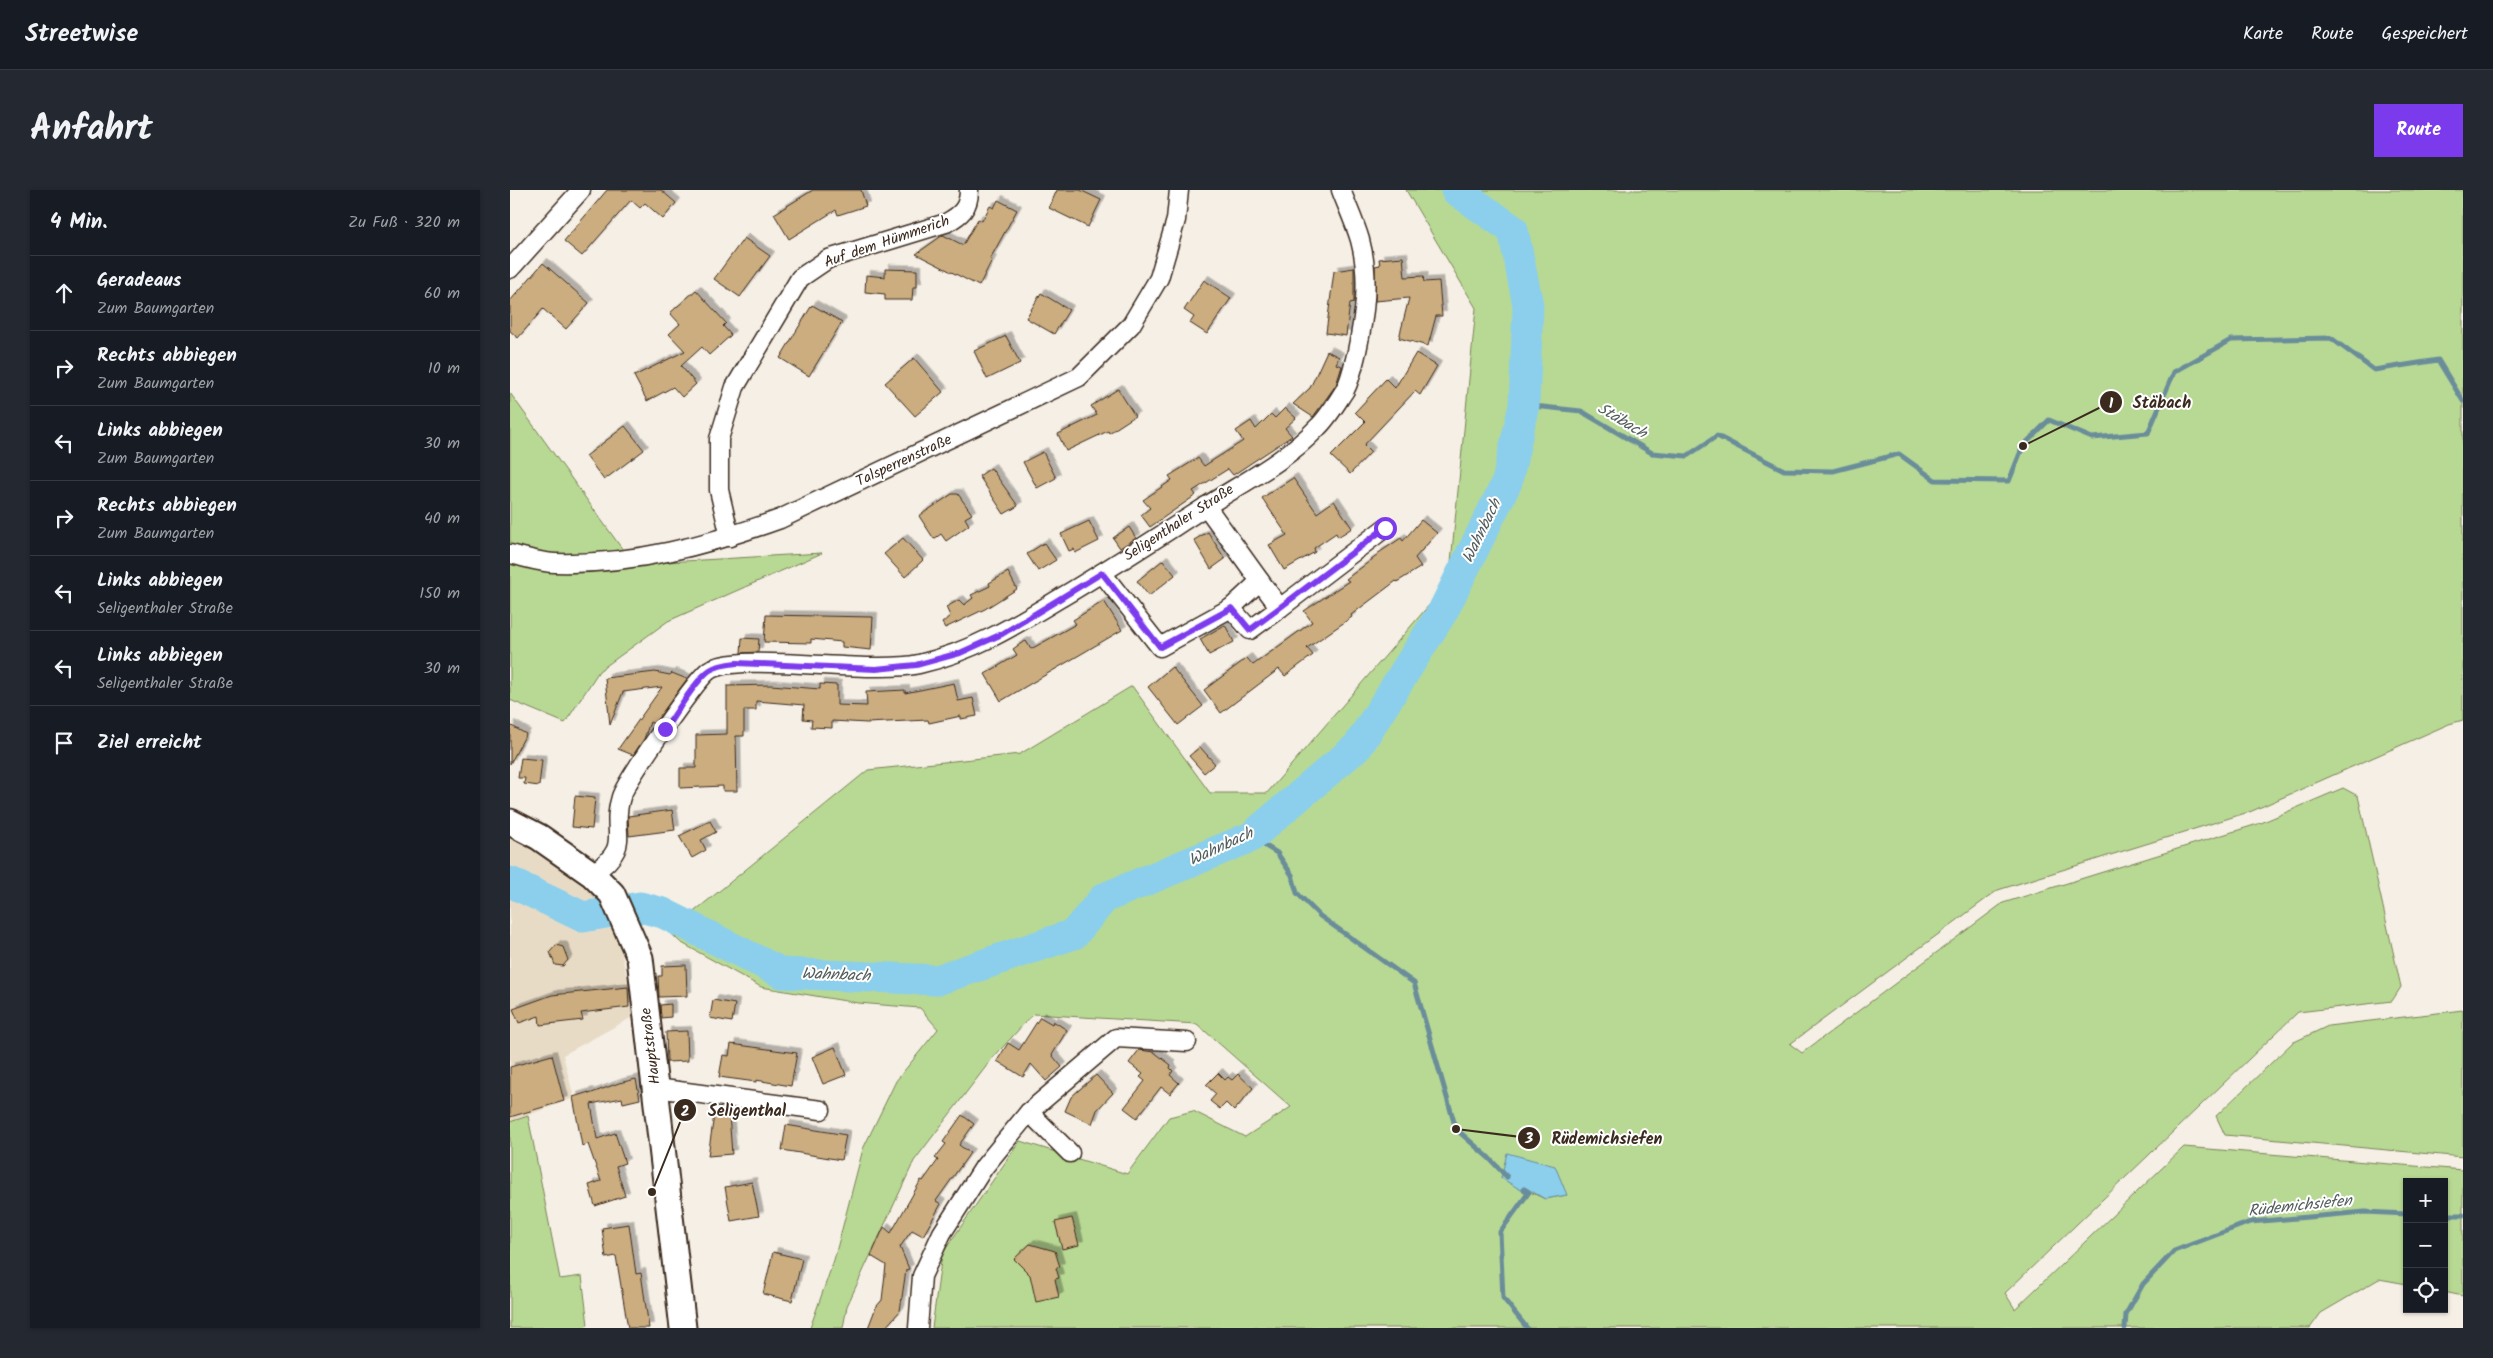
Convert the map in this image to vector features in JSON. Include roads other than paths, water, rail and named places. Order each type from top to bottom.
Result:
[{"type":"main road","name":"Hauptstraße","points":[[510,822],[539,836],[592,874],[612,894],[640,958],[683,1328]]},
{"type":"street","points":[[510,269],[581,190]]},
{"type":"street","name":"Auf dem Hümmerich","points":[[730,537],[719,490],[719,439],[735,388],[800,278],[828,259],[946,223],[962,214],[968,201],[969,190]]},
{"type":"street","name":"Talsperrenstraße","points":[[510,554],[554,563],[640,558],[730,537],[780,519],[1079,378],[1131,325],[1159,278],[1176,220],[1179,190]]},
{"type":"street","name":"Seligenthaler Straße","points":[[592,874],[605,865],[616,853],[618,810],[621,796],[627,785],[665,729],[709,670],[737,663],[876,669],[916,665],[960,653],[1002,634],[1102,573],[1290,452],[1319,427],[1346,388],[1364,318],[1366,279],[1360,240],[1341,190]]},
{"type":"street","points":[[1206,506],[1280,608]]},
{"type":"street","points":[[1232,608],[1250,630],[1385,528]]},
{"type":"street","points":[[1102,573],[1160,647],[1232,608],[1260,581]]},
{"type":"street","points":[[918,1328],[922,1276],[942,1233],[984,1167],[1029,1112],[1116,1038],[1187,1042]]},
{"type":"street","points":[[656,1088],[821,1110]]},
{"type":"street","points":[[1029,1112],[1070,1153]]},
{"type":"water","points":[[1507,1153],[1555,1166],[1567,1195],[1545,1199],[1533,1192],[1526,1193],[1501,1178]]},
{"type":"waterway","name":"Wahnbach","points":[[510,882],[583,917],[640,907],[663,913],[782,973],[937,980],[1074,934],[1104,898],[1251,837],[1358,746],[1443,611],[1507,482],[1524,405],[1528,305],[1513,230],[1456,190]]},
{"type":"waterway","name":"Stäbach","points":[[1524,405],[1581,411],[1652,453],[1687,456],[1717,436],[1784,470],[1833,471],[1899,454],[1935,480],[2009,481],[2023,446],[2049,420],[2092,438],[2148,433],[2174,372],[2231,340],[2331,338],[2374,370],[2438,360],[2463,401]]},
{"type":"waterway","name":"Rüdemichsiefen","points":[[1251,837],[1277,853],[1292,875],[1297,893],[1320,916],[1414,983],[1456,1129],[1507,1177]]},
{"type":"waterway","name":"Rüdemichsiefen","points":[[1524,1189],[1529,1192],[1500,1232],[1503,1298],[1527,1328]]},
{"type":"waterway","name":"Rüdemichsiefen","points":[[2125,1328],[2126,1314],[2143,1284],[2174,1251],[2250,1222],[2365,1212],[2403,1214]]},
{"type":"waterway","name":"Rüdemichsiefen","points":[[2448,1215],[2463,1215]]},
{"type":"place","name":"Stäbach","points":[[2023,446]]},
{"type":"place","name":"Rüdemichsiefen","points":[[1456,1129]]},
{"type":"place","name":"Seligenthal","points":[[652,1192]]}]
